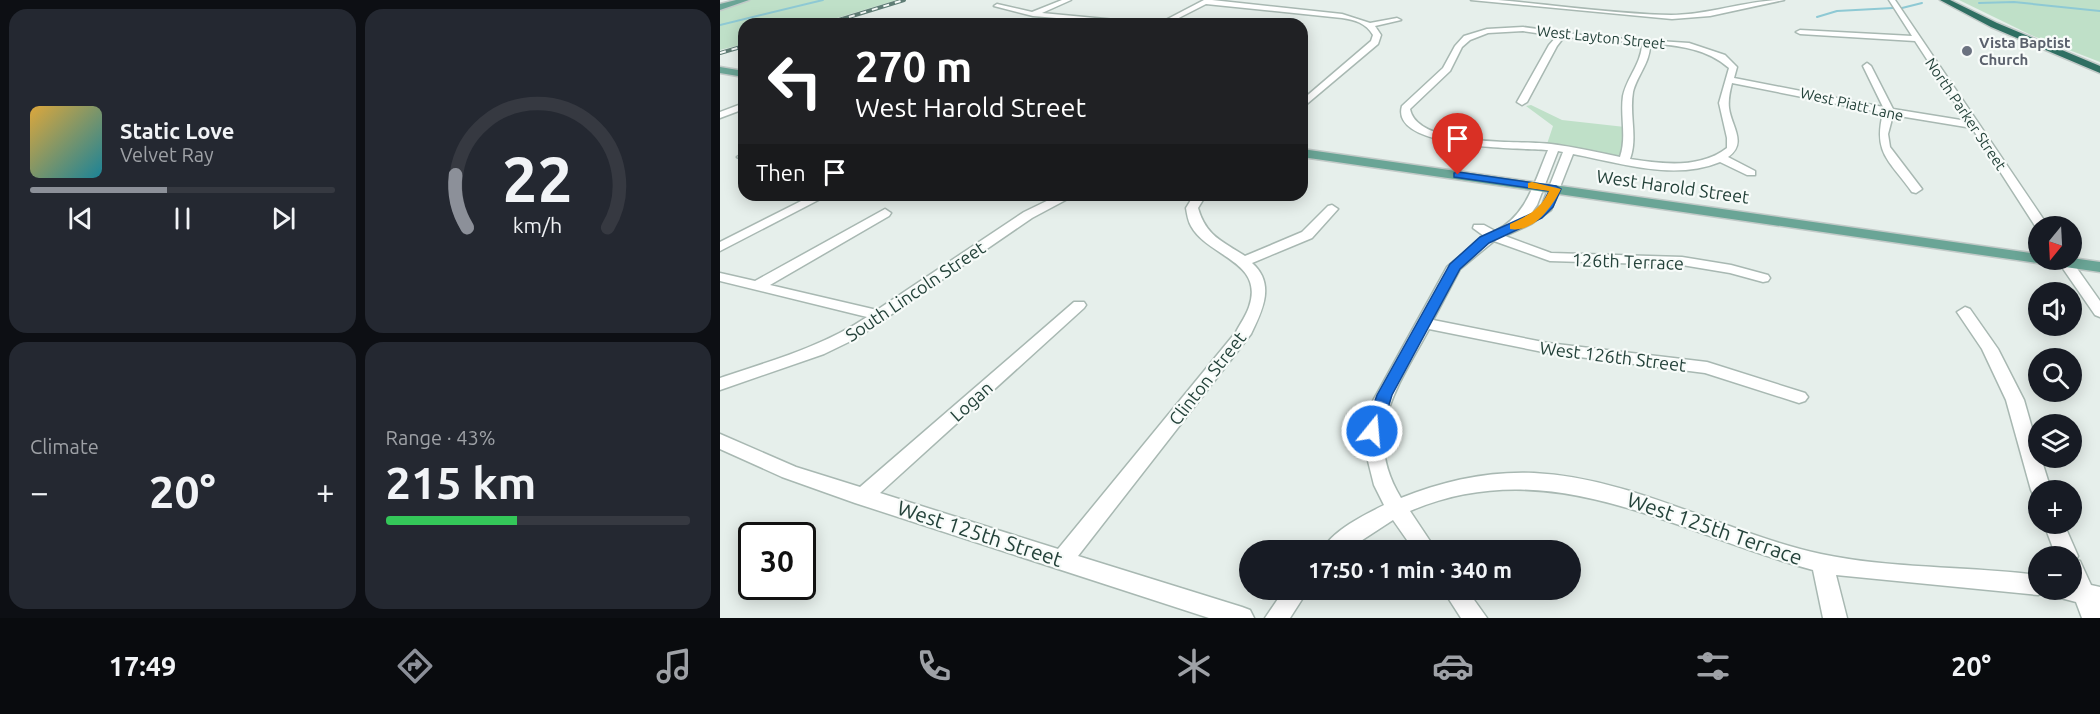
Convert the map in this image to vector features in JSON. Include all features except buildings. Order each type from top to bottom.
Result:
[{"type":"highway","points":[[1944,0],[1994,25],[2100,70]]},
{"type":"main road","points":[[720,5],[735,0]]},
{"type":"main road","points":[[720,5],[745,0]]},
{"type":"main road","points":[[720,70],[738,73]]},
{"type":"main road","name":"West Harold Street","points":[[1308,154],[2028,258]]},
{"type":"main road","points":[[2082,264],[2100,267]]},
{"type":"street","points":[[1033,14],[1068,0]]},
{"type":"street","points":[[1527,23],[1542,0]]},
{"type":"street","points":[[1474,1],[1672,18],[1710,15],[1781,0]]},
{"type":"street","name":"North Parker Street","points":[[1892,0],[2035,216]]},
{"type":"street","points":[[1173,18],[1208,1],[1330,14],[1369,25],[1397,20]]},
{"type":"street","points":[[997,6],[1033,14],[1081,18]]},
{"type":"street","name":"West Layton Street","points":[[1487,31],[1527,23],[1562,35],[1687,46],[1713,53]]},
{"type":"street","points":[[1308,100],[1375,42],[1376,32],[1369,25]]},
{"type":"street","points":[[1477,27],[1487,31]]},
{"type":"street","points":[[1487,31],[1464,40],[1447,69],[1408,105],[1405,112],[1413,125],[1451,139],[1554,148],[1676,167],[1722,159],[1732,149],[1733,144],[1724,106],[1725,88],[1732,65],[1713,53]]},
{"type":"street","points":[[1800,32],[1916,39]]},
{"type":"street","points":[[1522,102],[1553,45],[1562,35]]},
{"type":"street","points":[[1624,160],[1630,149],[1626,107],[1628,92],[1647,56],[1646,43]]},
{"type":"street","points":[[1713,53],[1727,50]]},
{"type":"street","points":[[1867,66],[1889,113],[1883,134],[1885,147],[1916,189]]},
{"type":"street","name":"West Piatt Lane","points":[[1729,80],[1785,89],[1889,113],[1974,125]]},
{"type":"street","points":[[720,107],[738,109]]},
{"type":"street","points":[[720,115],[738,110]]},
{"type":"street","points":[[1398,128],[1413,125]]},
{"type":"street","points":[[1513,227],[1531,204],[1554,148]]},
{"type":"street","points":[[1419,540],[1387,495],[1376,468],[1372,431],[1378,408],[1454,267],[1465,255],[1494,236],[1538,215],[1547,207],[1556,189],[1569,150]]},
{"type":"street","points":[[1722,159],[1751,173]]},
{"type":"street","points":[[720,247],[810,201]]},
{"type":"street","name":"South Lincoln Street","points":[[720,384],[838,342],[881,316],[1028,215],[1057,201]]},
{"type":"street","name":"Clinton Street","points":[[1063,559],[1252,321],[1260,294],[1258,280],[1243,262],[1202,232],[1195,223],[1192,208],[1196,201]]},
{"type":"street","points":[[1243,262],[1307,235],[1332,209]]},
{"type":"street","points":[[757,286],[885,213]]},
{"type":"street","name":"126th Terrace","points":[[1479,228],[1550,257],[1682,261],[1731,269],[1763,278]]},
{"type":"street","points":[[2072,270],[2100,312]]},
{"type":"street","points":[[720,277],[881,316]]},
{"type":"street","name":"Logan","points":[[862,497],[1079,305]]},
{"type":"street","points":[[1965,312],[1990,349],[2015,400],[2038,480]]},
{"type":"street","name":"West 126th Street","points":[[1424,323],[1548,348],[1696,366],[1751,380],[1799,397]]},
{"type":"street","name":"West 125th Street","points":[[720,441],[789,472],[862,497],[960,525],[1242,618]]},
{"type":"street","name":"West 125th Terrace","points":[[1344,540],[1396,508],[1441,491],[1477,484],[1526,479],[1573,484],[1618,495],[1736,539],[1822,563],[1904,575],[1966,577],[2028,584]]},
{"type":"street","points":[[1822,563],[1834,618]]},
{"type":"street","points":[[2082,593],[2094,618]]},
{"type":"street","points":[[1277,618],[1290,600]]},
{"type":"street","points":[[1462,600],[1475,618]]},
{"type":"green space","points":[[750,0],[897,0],[837,18],[738,18],[738,46],[720,50],[720,8]]},
{"type":"green space","points":[[1959,0],[2100,0],[2100,62],[2031,35]]},
{"type":"green space","points":[[1531,105],[1562,120],[1625,127],[1626,148],[1620,156],[1547,144],[1553,126],[1526,106]]},
{"type":"waterway","points":[[749,18],[823,0]]},
{"type":"waterway","points":[[1979,3],[2014,2],[2100,11]]},
{"type":"waterway","points":[[1902,8],[1922,3]]},
{"type":"waterway","points":[[1817,17],[1837,11],[1893,8]]},
{"type":"waterway","points":[[720,25],[738,21]]},
{"type":"railway","points":[[846,18],[904,0]]},
{"type":"railway","points":[[720,53],[738,48]]},
{"type":"slow traffic","points":[[1514,226],[1538,215],[1547,207],[1556,189],[1532,185]]},
{"type":"place","name":"Vista Baptist Church","points":[[1967,51]]},
{"type":"route","points":[[1372,431],[1384,395],[1454,267],[1465,255],[1485,240],[1538,215],[1547,207],[1556,189],[1458,175]]}]
